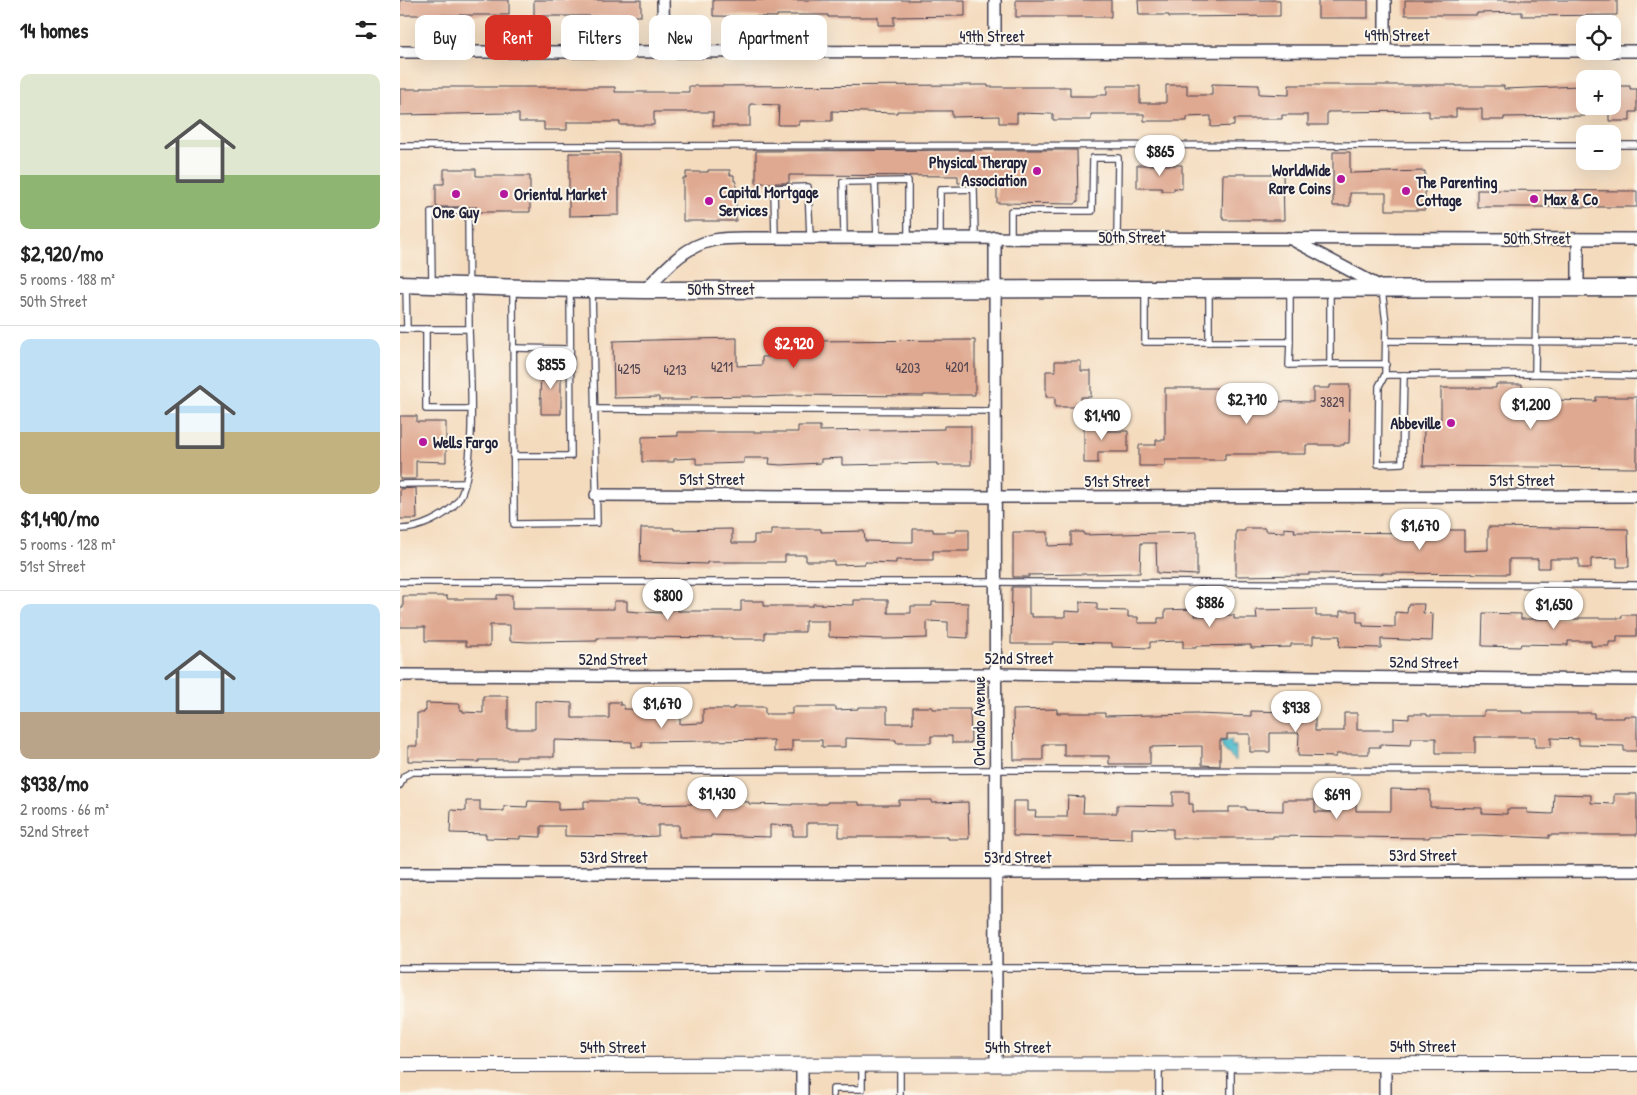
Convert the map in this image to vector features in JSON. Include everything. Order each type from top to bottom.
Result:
[{"type":"main road","name":"50th Street","points":[[403,284],[645,290],[1637,288]]},
{"type":"street","points":[[663,0],[663,15]]},
{"type":"street","points":[[995,0],[995,52]]},
{"type":"street","points":[[1385,51],[1386,0]]},
{"type":"street","name":"49th Street","points":[[711,52],[1576,51]]},
{"type":"street","points":[[1621,51],[1637,51]]},
{"type":"street","name":"49th Street","points":[[400,52],[649,52]]},
{"type":"street","name":"50th Street","points":[[645,290],[677,257],[694,246],[714,240],[810,237],[1637,238]]},
{"type":"street","name":"Orlando Avenue","points":[[995,237],[996,1064]]},
{"type":"street","points":[[1287,237],[1382,288]]},
{"type":"street","points":[[1578,239],[1578,288]]},
{"type":"street","name":"51st Street","points":[[596,495],[995,497],[1637,496]]},
{"type":"street","name":"52nd Street","points":[[400,675],[995,674],[1637,680]]},
{"type":"street","name":"53rd Street","points":[[400,873],[1637,871]]},
{"type":"street","points":[[802,1064],[802,1095]]},
{"type":"street","points":[[1385,1064],[1385,1095]]},
{"type":"street","name":"54th Street","points":[[400,1065],[1637,1064]]},
{"type":"lane","points":[[400,146],[1576,145]]},
{"type":"lane","points":[[1621,145],[1637,145]]},
{"type":"lane","points":[[1011,237],[1012,212],[1092,211],[1093,158],[1118,158],[1118,237]]},
{"type":"lane","points":[[844,237],[843,182],[875,181],[908,181],[908,237]]},
{"type":"lane","points":[[875,181],[876,237]]},
{"type":"lane","points":[[775,238],[774,188],[808,187],[810,237]]},
{"type":"lane","points":[[940,237],[940,190],[974,189],[975,237]]},
{"type":"lane","points":[[400,529],[408,529],[438,518],[458,501],[469,471],[471,409],[468,211],[431,212],[432,285]]},
{"type":"lane","points":[[403,284],[407,329]]},
{"type":"lane","points":[[512,288],[514,524],[597,523],[592,289]]},
{"type":"lane","points":[[1145,288],[1145,342],[1290,342]]},
{"type":"lane","points":[[1209,288],[1209,342]]},
{"type":"lane","points":[[1290,288],[1289,365],[1386,364]]},
{"type":"lane","points":[[1330,288],[1330,364]]},
{"type":"lane","points":[[1382,288],[1386,323],[1386,364],[1385,375],[1379,386],[1378,464],[1402,463],[1404,375]]},
{"type":"lane","points":[[1535,374],[1536,288]]},
{"type":"lane","points":[[513,456],[571,456],[570,289]]},
{"type":"lane","points":[[400,329],[469,328]]},
{"type":"lane","points":[[426,329],[426,409],[471,409]]},
{"type":"lane","points":[[1386,341],[1637,342]]},
{"type":"lane","points":[[513,348],[570,349]]},
{"type":"lane","points":[[1385,375],[1535,374],[1637,376]]},
{"type":"lane","points":[[594,409],[995,411]]},
{"type":"lane","points":[[400,484],[465,483]]},
{"type":"lane","points":[[400,582],[1637,584]]},
{"type":"lane","points":[[400,785],[404,776],[412,772],[995,770],[1637,771]]},
{"type":"lane","points":[[400,968],[1637,968]]},
{"type":"lane","points":[[833,1092],[862,1089],[862,1064]]},
{"type":"lane","points":[[900,1064],[900,1095]]},
{"type":"lane","points":[[1158,1095],[1159,1064]]},
{"type":"lane","points":[[1231,1064],[1231,1095]]},
{"type":"water","points":[[1220,740],[1232,740],[1231,745],[1236,746],[1236,761],[1224,750]]},
{"type":"building","points":[[400,0],[509,0],[509,15],[400,15]]},
{"type":"building","points":[[534,0],[641,0],[641,16],[534,15]]},
{"type":"building","points":[[713,0],[965,0],[965,16],[894,17],[894,25],[878,25],[878,17],[828,17],[828,15],[713,16]]},
{"type":"building","points":[[1016,0],[1111,0],[1111,17],[1016,17]]},
{"type":"building","points":[[1138,0],[1280,0],[1280,16],[1169,17],[1169,15],[1139,15]]},
{"type":"building","points":[[1318,0],[1368,0],[1368,18],[1318,18]]},
{"type":"building","points":[[1405,0],[1617,0],[1617,15],[1522,16],[1522,12],[1477,13],[1477,15],[1405,15]]},
{"type":"building","points":[[1212,84],[1259,85],[1259,94],[1289,95],[1289,85],[1456,85],[1504,86],[1504,89],[1576,86],[1576,115],[1585,116],[1504,117],[1504,120],[1482,120],[1482,109],[1456,109],[1456,117],[1429,117],[1429,111],[1327,112],[1327,125],[1308,125],[1308,115],[1282,115],[1282,119],[1234,119],[1234,126],[1211,127],[1211,116],[1187,117],[1187,121],[1144,121],[1144,114],[1091,114],[1091,120],[1053,120],[1053,114],[1017,113],[1017,123],[999,123],[999,116],[952,117],[952,111],[897,111],[897,113],[832,111],[832,121],[799,121],[799,125],[778,125],[779,105],[750,104],[750,126],[713,126],[713,112],[654,112],[654,125],[620,125],[620,122],[567,122],[567,130],[544,130],[544,122],[519,122],[519,114],[400,115],[400,89],[422,89],[422,87],[615,87],[615,92],[689,92],[689,86],[988,85],[988,87],[1070,87],[1070,96],[1096,96],[1107,95],[1107,86],[1140,86],[1140,103],[1166,103],[1166,85],[1187,85],[1187,95],[1212,95]]},
{"type":"building","points":[[1621,86],[1630,86],[1630,89],[1637,89],[1637,112],[1630,112],[1630,121],[1609,121],[1609,115],[1621,115]]},
{"type":"building","points":[[1077,150],[1078,201],[1075,204],[997,203],[997,183],[958,183],[958,176],[789,175],[789,183],[756,183],[756,151]]},
{"type":"building","points":[[1333,152],[1350,152],[1350,173],[1425,171],[1425,210],[1386,210],[1386,193],[1350,193],[1350,206],[1333,206]]},
{"type":"building","points":[[569,153],[619,153],[619,215],[569,216]]},
{"type":"building","points":[[1137,165],[1182,165],[1182,189],[1174,188],[1174,191],[1162,191],[1162,188],[1137,188]]},
{"type":"building","points":[[444,169],[476,169],[476,176],[530,176],[530,212],[477,212],[477,207],[437,207],[436,184],[444,184]]},
{"type":"building","name":"Capital Mortgage Services","points":[[708,170],[730,170],[730,175],[734,175],[734,181],[736,181],[736,221],[683,221],[683,178],[686,178],[686,172],[708,172]]},
{"type":"building","points":[[1223,174],[1283,174],[1284,220],[1223,220]]},
{"type":"building","points":[[1477,190],[1637,191],[1637,207],[1477,207]]},
{"type":"building","points":[[737,338],[737,366],[762,365],[762,357],[801,356],[801,341],[975,340],[975,395],[787,395],[691,397],[691,400],[659,400],[659,397],[614,398],[613,341]]},
{"type":"building","points":[[1055,361],[1081,361],[1081,371],[1091,371],[1091,397],[1081,397],[1081,407],[1055,407],[1055,397],[1046,397],[1046,371],[1055,371]]},
{"type":"building","points":[[541,367],[561,367],[561,414],[541,414]]},
{"type":"building","points":[[1496,384],[1522,384],[1522,388],[1551,388],[1551,400],[1596,401],[1596,397],[1637,397],[1636,468],[1423,466],[1424,427],[1437,427],[1437,419],[1441,419],[1441,388],[1496,388]]},
{"type":"building","points":[[1330,385],[1350,385],[1349,443],[1344,443],[1344,445],[1306,445],[1306,454],[1225,454],[1225,460],[1165,460],[1165,466],[1139,466],[1139,445],[1156,445],[1156,440],[1165,440],[1165,388],[1225,388],[1225,401],[1313,402],[1313,388],[1330,388]]},
{"type":"building","name":"Wells Fargo","points":[[400,416],[417,416],[417,422],[446,422],[446,462],[416,461],[416,479],[400,479]]},
{"type":"building","points":[[1084,418],[1098,418],[1098,431],[1128,431],[1128,452],[1098,452],[1098,463],[1084,463]]},
{"type":"building","points":[[798,426],[820,426],[820,431],[944,429],[944,426],[971,426],[971,465],[937,465],[937,463],[842,465],[842,458],[821,459],[821,463],[781,465],[769,464],[770,458],[744,458],[744,463],[696,464],[696,458],[674,459],[674,462],[642,462],[642,437],[678,436],[678,432],[798,432]]},
{"type":"building","points":[[416,488],[417,519],[400,519],[400,489]]},
{"type":"building","points":[[1488,527],[1628,529],[1629,567],[1617,567],[1617,558],[1591,559],[1591,568],[1579,568],[1579,559],[1550,559],[1550,568],[1538,568],[1538,559],[1509,559],[1509,574],[1309,573],[1309,575],[1236,576],[1236,531],[1245,531],[1245,528],[1265,528],[1265,531],[1284,532],[1284,528],[1295,529],[1294,532],[1429,533],[1429,528],[1464,530],[1464,551],[1488,550]]},
{"type":"building","points":[[641,528],[674,528],[674,530],[732,529],[732,543],[754,543],[754,535],[771,535],[771,529],[821,529],[821,532],[864,531],[865,541],[913,542],[913,529],[933,529],[933,532],[956,532],[956,529],[969,529],[969,551],[933,551],[933,560],[896,560],[896,563],[865,562],[865,564],[834,565],[834,561],[806,561],[806,555],[785,555],[785,562],[707,562],[707,564],[640,562]]},
{"type":"building","points":[[1013,532],[1048,532],[1048,546],[1071,545],[1071,532],[1084,532],[1084,535],[1197,532],[1197,575],[1157,573],[1156,543],[1141,543],[1140,573],[1028,575],[1029,577],[1013,577]]},
{"type":"building","points":[[1012,587],[1029,587],[1029,614],[1032,614],[1032,617],[1065,617],[1065,611],[1080,612],[1080,602],[1097,603],[1097,610],[1128,611],[1128,617],[1138,617],[1138,623],[1158,623],[1158,618],[1165,618],[1165,610],[1195,609],[1195,616],[1234,615],[1234,619],[1257,619],[1256,610],[1316,609],[1316,616],[1340,616],[1340,611],[1357,611],[1357,622],[1363,622],[1363,626],[1395,627],[1395,612],[1407,613],[1408,604],[1424,604],[1423,613],[1433,614],[1432,641],[1381,639],[1381,648],[1339,647],[1340,636],[1313,636],[1313,644],[1291,644],[1291,647],[1251,648],[1251,645],[1183,648],[1183,641],[1150,642],[1150,648],[1112,647],[1112,643],[1053,642],[1053,644],[1011,644]]},
{"type":"building","points":[[497,595],[512,595],[512,609],[614,609],[614,601],[627,601],[627,611],[663,613],[663,605],[678,605],[678,611],[741,611],[741,601],[764,601],[764,606],[813,606],[813,604],[854,605],[854,600],[888,600],[888,613],[911,613],[911,606],[932,606],[932,602],[968,603],[968,638],[948,637],[948,622],[927,621],[927,638],[886,639],[829,637],[829,621],[805,621],[805,632],[765,632],[765,639],[639,637],[597,638],[597,641],[528,642],[510,641],[510,625],[490,625],[490,646],[466,646],[466,641],[425,641],[425,627],[400,627],[400,608],[403,608],[403,596],[447,596],[447,599],[497,599]]},
{"type":"building","points":[[1483,613],[1521,614],[1521,619],[1622,618],[1622,615],[1637,615],[1637,636],[1617,636],[1617,642],[1609,642],[1609,646],[1591,646],[1591,641],[1568,641],[1568,645],[1521,644],[1520,647],[1482,646]]},
{"type":"building","points":[[483,696],[508,696],[508,729],[535,729],[535,701],[572,703],[572,718],[609,718],[609,702],[620,702],[620,705],[624,705],[624,709],[680,710],[680,724],[703,723],[703,709],[733,709],[733,707],[765,707],[765,714],[792,714],[792,707],[836,707],[836,710],[858,709],[858,707],[887,707],[887,723],[913,723],[913,707],[970,709],[971,743],[952,743],[952,736],[931,736],[931,743],[896,743],[896,740],[845,738],[845,747],[822,747],[822,740],[792,740],[792,751],[774,752],[774,740],[642,742],[642,747],[632,747],[632,742],[554,740],[554,757],[516,757],[516,760],[479,760],[479,762],[408,761],[408,746],[417,746],[417,713],[424,713],[426,711],[426,703],[460,704],[460,710],[463,710],[463,712],[483,713]]},
{"type":"building","points":[[1057,709],[1057,713],[1105,713],[1105,716],[1196,714],[1251,716],[1251,711],[1289,712],[1289,714],[1315,715],[1315,731],[1344,731],[1344,713],[1357,713],[1357,730],[1394,730],[1394,718],[1409,719],[1409,714],[1427,714],[1427,716],[1484,716],[1484,711],[1522,711],[1522,713],[1594,713],[1594,718],[1637,716],[1637,751],[1624,751],[1624,746],[1579,745],[1579,739],[1551,738],[1551,747],[1535,747],[1535,737],[1475,737],[1475,753],[1436,753],[1436,738],[1412,738],[1411,745],[1380,744],[1380,747],[1369,747],[1369,754],[1336,754],[1336,757],[1298,756],[1299,733],[1270,733],[1270,752],[1250,752],[1250,734],[1227,734],[1227,740],[1220,740],[1220,766],[1202,765],[1202,746],[1150,747],[1150,764],[1109,764],[1109,756],[1064,756],[1064,744],[1043,744],[1043,760],[1014,760],[1013,710]]},
{"type":"building","points":[[1335,782],[1350,782],[1350,803],[1356,803],[1356,811],[1391,811],[1391,789],[1430,790],[1430,807],[1482,808],[1482,813],[1507,814],[1507,809],[1527,809],[1527,813],[1553,814],[1554,794],[1591,795],[1591,803],[1614,804],[1614,794],[1637,794],[1637,835],[1549,835],[1549,838],[1482,835],[1430,836],[1429,838],[1273,836],[1273,838],[1173,838],[1173,829],[1132,828],[1132,839],[1013,836],[1013,801],[1028,801],[1028,811],[1036,811],[1035,817],[1067,817],[1068,796],[1084,797],[1083,813],[1117,813],[1117,805],[1173,806],[1173,792],[1189,792],[1189,804],[1193,804],[1193,812],[1229,812],[1229,807],[1246,807],[1246,810],[1283,811],[1283,800],[1315,800],[1315,812],[1335,812]]},
{"type":"building","points":[[899,800],[932,800],[932,803],[968,802],[969,839],[948,839],[948,837],[839,837],[839,823],[807,823],[807,836],[793,836],[793,826],[770,825],[770,837],[711,835],[711,837],[679,837],[679,825],[658,825],[658,836],[637,837],[565,836],[565,826],[541,826],[541,837],[520,836],[520,839],[486,838],[486,834],[450,833],[451,810],[466,811],[466,801],[480,801],[480,810],[504,811],[504,806],[527,807],[528,801],[558,802],[558,810],[584,809],[584,801],[638,801],[638,805],[692,804],[692,801],[711,801],[792,805],[859,802],[859,805],[899,805]]},
{"type":"place","name":"Physical Therapy Association","points":[[1037,171]]},
{"type":"place","name":"WorldWide Rare Coins","points":[[1341,179]]},
{"type":"place","name":"The Parenting Cottage","points":[[1406,191]]},
{"type":"place","name":"One Guy","points":[[456,194]]},
{"type":"place","name":"Oriental Market","points":[[504,194]]},
{"type":"place","name":"Max & Co","points":[[1534,199]]},
{"type":"place","name":"Capital Mortgage Services","points":[[709,201]]},
{"type":"place","name":"Abbeville","points":[[1451,423]]},
{"type":"place","name":"Wells Fargo","points":[[423,442]]}]
